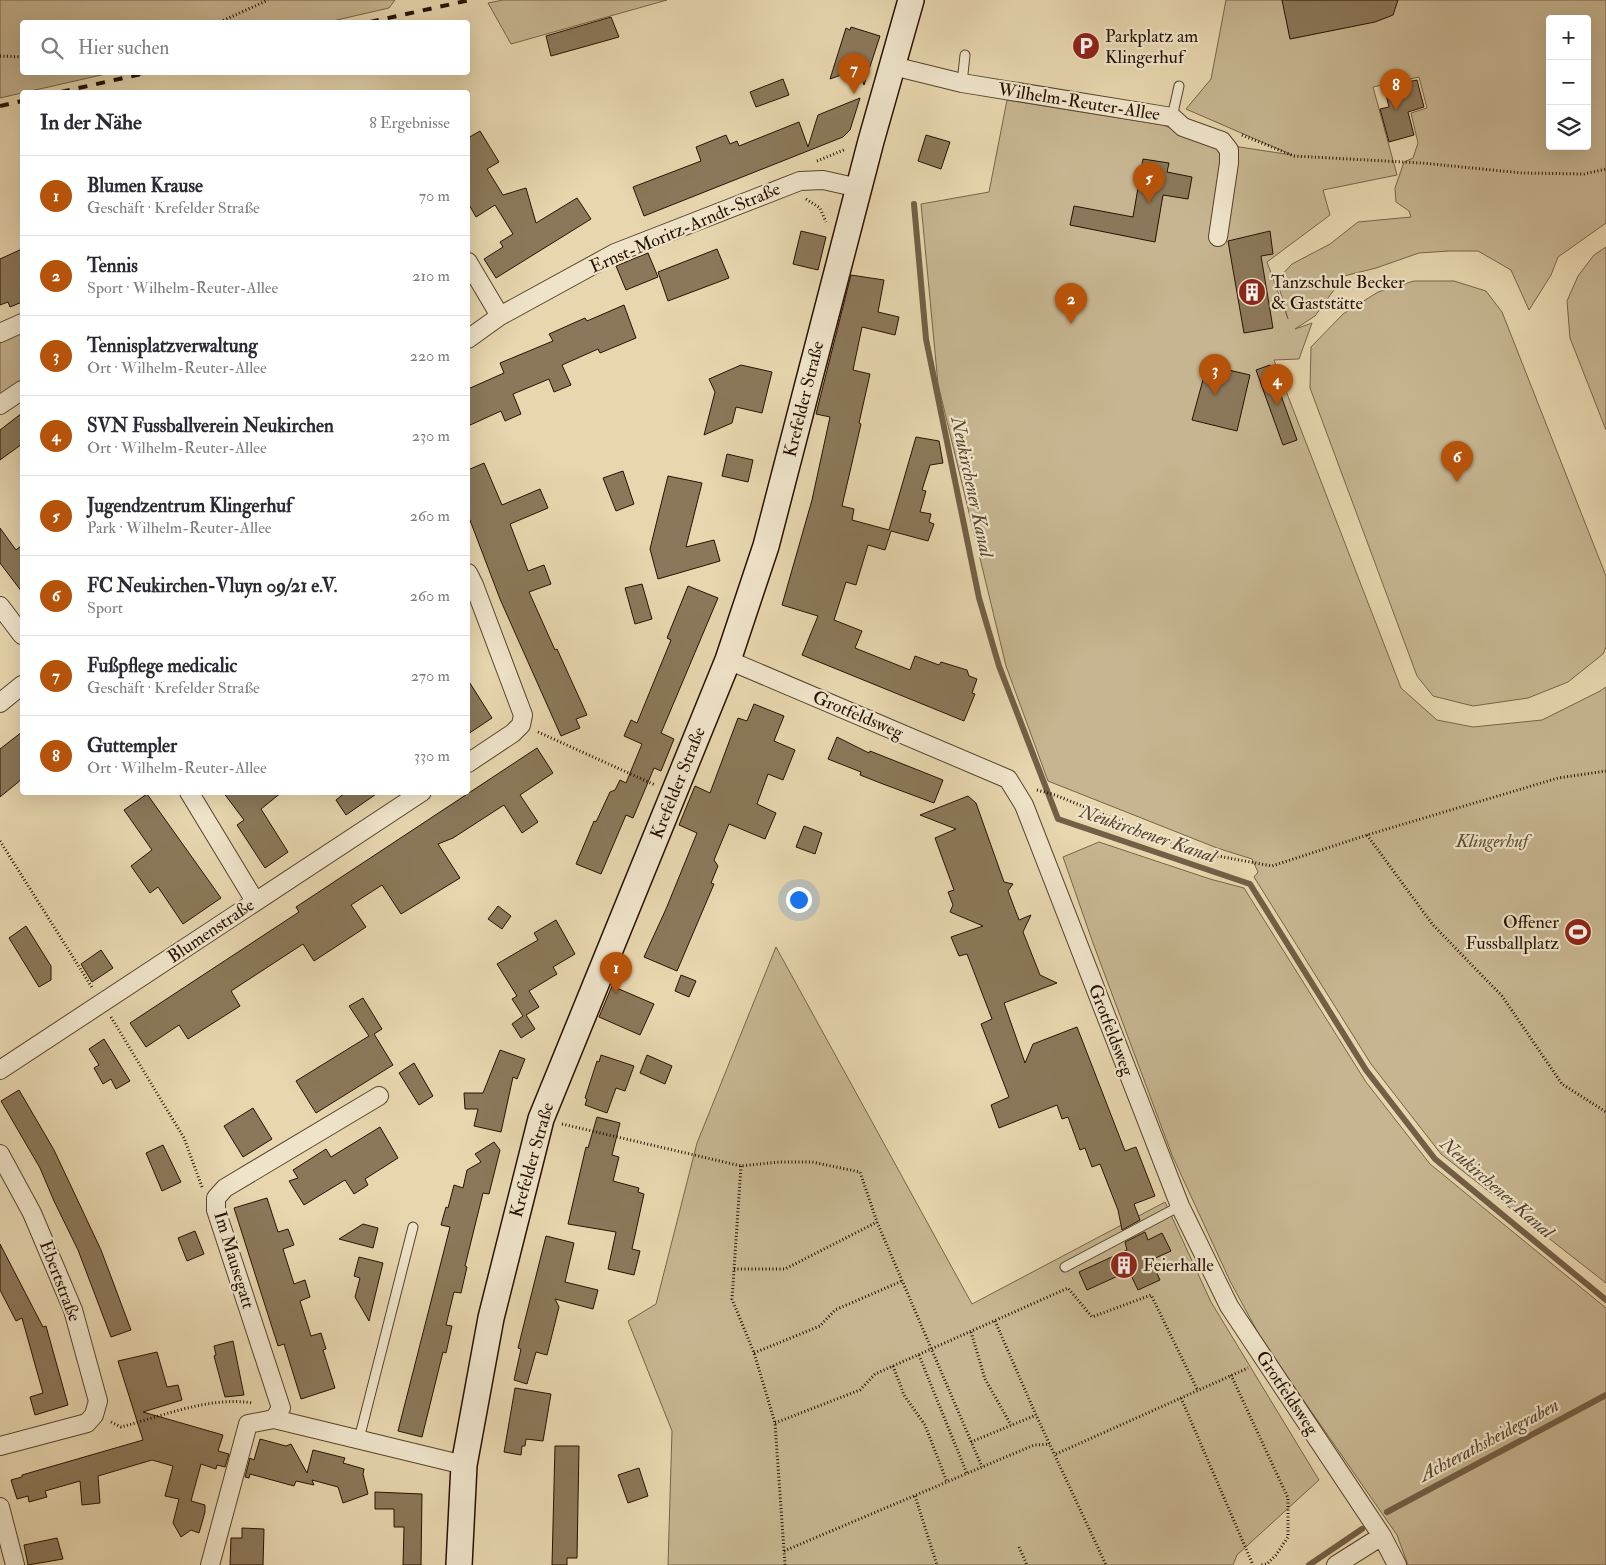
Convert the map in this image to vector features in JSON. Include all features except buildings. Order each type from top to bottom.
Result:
[{"type":"main road","name":"Krefelder Straße","points":[[459,1565],[464,1465],[491,1318],[541,1119],[728,660],[766,546],[858,188],[911,0]]},
{"type":"street","name":"Wilhelm-Reuter-Allee","points":[[893,66],[962,83],[1172,117],[1184,127],[1222,141],[1228,150],[1229,163],[1218,237]]},
{"type":"street","name":"Ernst-Moritz-Arndt-Straße","points":[[470,338],[500,316],[615,253],[800,181],[823,180],[858,188]]},
{"type":"street","points":[[470,265],[500,316]]},
{"type":"street","points":[[0,333],[20,324]]},
{"type":"street","points":[[0,405],[20,391]]},
{"type":"street","points":[[470,576],[523,715],[521,725],[513,733],[470,762]]},
{"type":"street","points":[[0,606],[20,631]]},
{"type":"street","name":"Grotfeldsweg","points":[[728,660],[1008,779],[1024,805],[1180,1206],[1229,1306],[1382,1536],[1397,1565]]},
{"type":"street","points":[[0,704],[20,687]]},
{"type":"street","points":[[191,795],[255,901]]},
{"type":"street","name":"Blumenstraße","points":[[0,1070],[417,795]]},
{"type":"street","name":"Im Mausegatt","points":[[277,1413],[216,1210],[216,1198],[225,1188],[379,1096]]},
{"type":"street","name":"Ebertstraße","points":[[0,1154],[32,1213],[73,1310],[98,1401],[94,1415]]},
{"type":"street","points":[[210,1565],[248,1424],[277,1413],[359,1440],[464,1465]]},
{"type":"street","points":[[0,1446],[87,1423],[94,1415]]},
{"type":"street","points":[[0,1507],[14,1565]]},
{"type":"street","points":[[1336,1565],[1382,1536]]},
{"type":"lane","points":[[962,83],[965,55]]},
{"type":"lane","points":[[1172,117],[1179,86]]},
{"type":"lane","points":[[1065,1267],[1180,1206]]},
{"type":"lane","points":[[359,1440],[413,1227]]},
{"type":"path","points":[[224,20],[268,0]]},
{"type":"path","points":[[0,56],[20,56]]},
{"type":"path","points":[[1237,133],[1294,156],[1422,163],[1522,173],[1584,174],[1606,169]]},
{"type":"path","points":[[521,725],[675,792]]},
{"type":"path","points":[[1038,790],[1055,795],[1196,852],[1272,866],[1367,835],[1558,778],[1606,771]]},
{"type":"path","points":[[1367,835],[1433,925],[1502,996],[1562,1084],[1606,1112]]},
{"type":"path","points":[[0,841],[184,1138],[204,1193],[216,1198]]},
{"type":"path","points":[[541,1119],[740,1166],[779,1162],[812,1162],[860,1172],[877,1222],[982,1468]]},
{"type":"path","points":[[740,1166],[732,1299],[754,1353],[775,1423],[785,1565]]},
{"type":"path","points":[[734,1269],[784,1269],[877,1222]]},
{"type":"path","points":[[754,1353],[820,1326],[835,1310],[902,1281]]},
{"type":"path","points":[[775,1423],[860,1390],[875,1374],[1068,1288],[1092,1317],[1151,1295],[1198,1391]]},
{"type":"path","points":[[995,1321],[1036,1416],[1056,1454],[1106,1565]]},
{"type":"path","points":[[971,1332],[985,1379],[1011,1426]]},
{"type":"path","points":[[919,1355],[967,1474]]},
{"type":"path","points":[[1056,1454],[1265,1361]]},
{"type":"path","points":[[893,1366],[904,1395],[925,1425],[947,1482]]},
{"type":"path","points":[[1232,1375],[1288,1498],[1288,1537],[1276,1555],[1267,1564],[1261,1565]]},
{"type":"path","points":[[1181,1398],[1253,1565]]},
{"type":"path","points":[[94,1415],[121,1427],[213,1402],[239,1401],[277,1413]]},
{"type":"path","points":[[972,1442],[1036,1416]]},
{"type":"path","points":[[784,1551],[1034,1446],[1050,1444]]},
{"type":"path","points":[[915,1496],[937,1565]]},
{"type":"path","points":[[1019,1547],[1027,1565]]},
{"type":"green space","points":[[0,0],[395,0],[389,8],[337,20],[20,20],[20,75],[101,75],[35,90],[20,90],[20,93],[0,98]]},
{"type":"green space","points":[[503,0],[667,0],[511,44],[488,3]]},
{"type":"green space","name":"Klingerhuf","points":[[1226,0],[1606,0],[1606,223],[1558,257],[1551,275],[1529,310],[1511,270],[1478,251],[1419,253],[1376,268],[1344,276],[1315,316],[1295,329],[1312,323],[1299,359],[1274,360],[1401,688],[1437,720],[1473,727],[1542,720],[1606,687],[1606,1283],[1441,1154],[1371,1064],[1254,877],[1258,872],[1252,859],[1217,848],[1048,781],[1006,666],[938,384],[921,204],[989,192],[1007,100],[1162,125],[1220,144],[1292,155],[1186,109],[1211,79]],"holes":[[[1419,77],[1427,108],[1411,113],[1418,143],[1413,158],[1404,162],[1395,188],[1396,202],[1409,211],[1411,217],[1358,222],[1330,244],[1292,264],[1277,280],[1288,319],[1267,262],[1330,215],[1323,190],[1397,175],[1373,87]]]},
{"type":"green space","points":[[1606,247],[1606,430],[1570,338],[1567,301],[1578,276],[1594,255]]},
{"type":"green space","points":[[1414,281],[1454,281],[1486,291],[1502,312],[1606,576],[1606,647],[1603,654],[1568,682],[1528,698],[1473,706],[1433,696],[1417,676],[1310,388],[1311,347],[1343,314],[1378,292]]},
{"type":"green space","points":[[20,333],[20,382],[0,397],[0,343]]},
{"type":"green space","points":[[1099,842],[1210,879],[1244,888],[1366,1082],[1430,1164],[1606,1308],[1606,1565],[1408,1565],[1397,1535],[1263,1342],[1230,1281],[1172,1155],[1063,857]]},
{"type":"green space","points":[[776,947],[972,1304],[1165,1202],[1211,1302],[1319,1480],[1237,1555],[1233,1565],[668,1565],[672,1431],[628,1321],[656,1304],[697,1143]]},
{"type":"waterway","name":"Neukirchener Kanal","points":[[914,204],[926,339],[979,598],[999,666],[1058,819],[1250,884],[1366,1070],[1435,1159],[1606,1300]]},
{"type":"waterway","name":"Achterathsheidegraben","points":[[1387,1512],[1606,1395]]},
{"type":"waterway","name":"Achterathsheidegraben","points":[[1309,1565],[1362,1529]]},
{"type":"railway","points":[[379,20],[470,0]]},
{"type":"railway","points":[[70,90],[137,75]]},
{"type":"railway","points":[[0,106],[20,101]]},
{"type":"place","name":"Parkplatz am Klingerhuf","points":[[1086,46]]},
{"type":"place","name":"Fußpflege medicalic","points":[[854,94]]},
{"type":"place","name":"Guttempler","points":[[1396,110]]},
{"type":"place","name":"Jugendzentrum Klingerhuf","points":[[1149,203]]},
{"type":"place","name":"Tanzschule Becker & Gaststätte","points":[[1252,292]]},
{"type":"place","name":"Tennis","points":[[1071,324]]},
{"type":"place","name":"Tennisplatzverwaltung","points":[[1215,395]]},
{"type":"place","name":"SVN Fussballverein Neukirchen","points":[[1277,405]]},
{"type":"place","name":"FC Neukirchen-Vluyn 09/21 e.V.","points":[[1457,482]]},
{"type":"place","name":"Offener Fussballplatz","points":[[1578,932]]},
{"type":"place","name":"Blumen Krause","points":[[616,993]]},
{"type":"place","name":"Feierhalle","points":[[1124,1265]]}]
